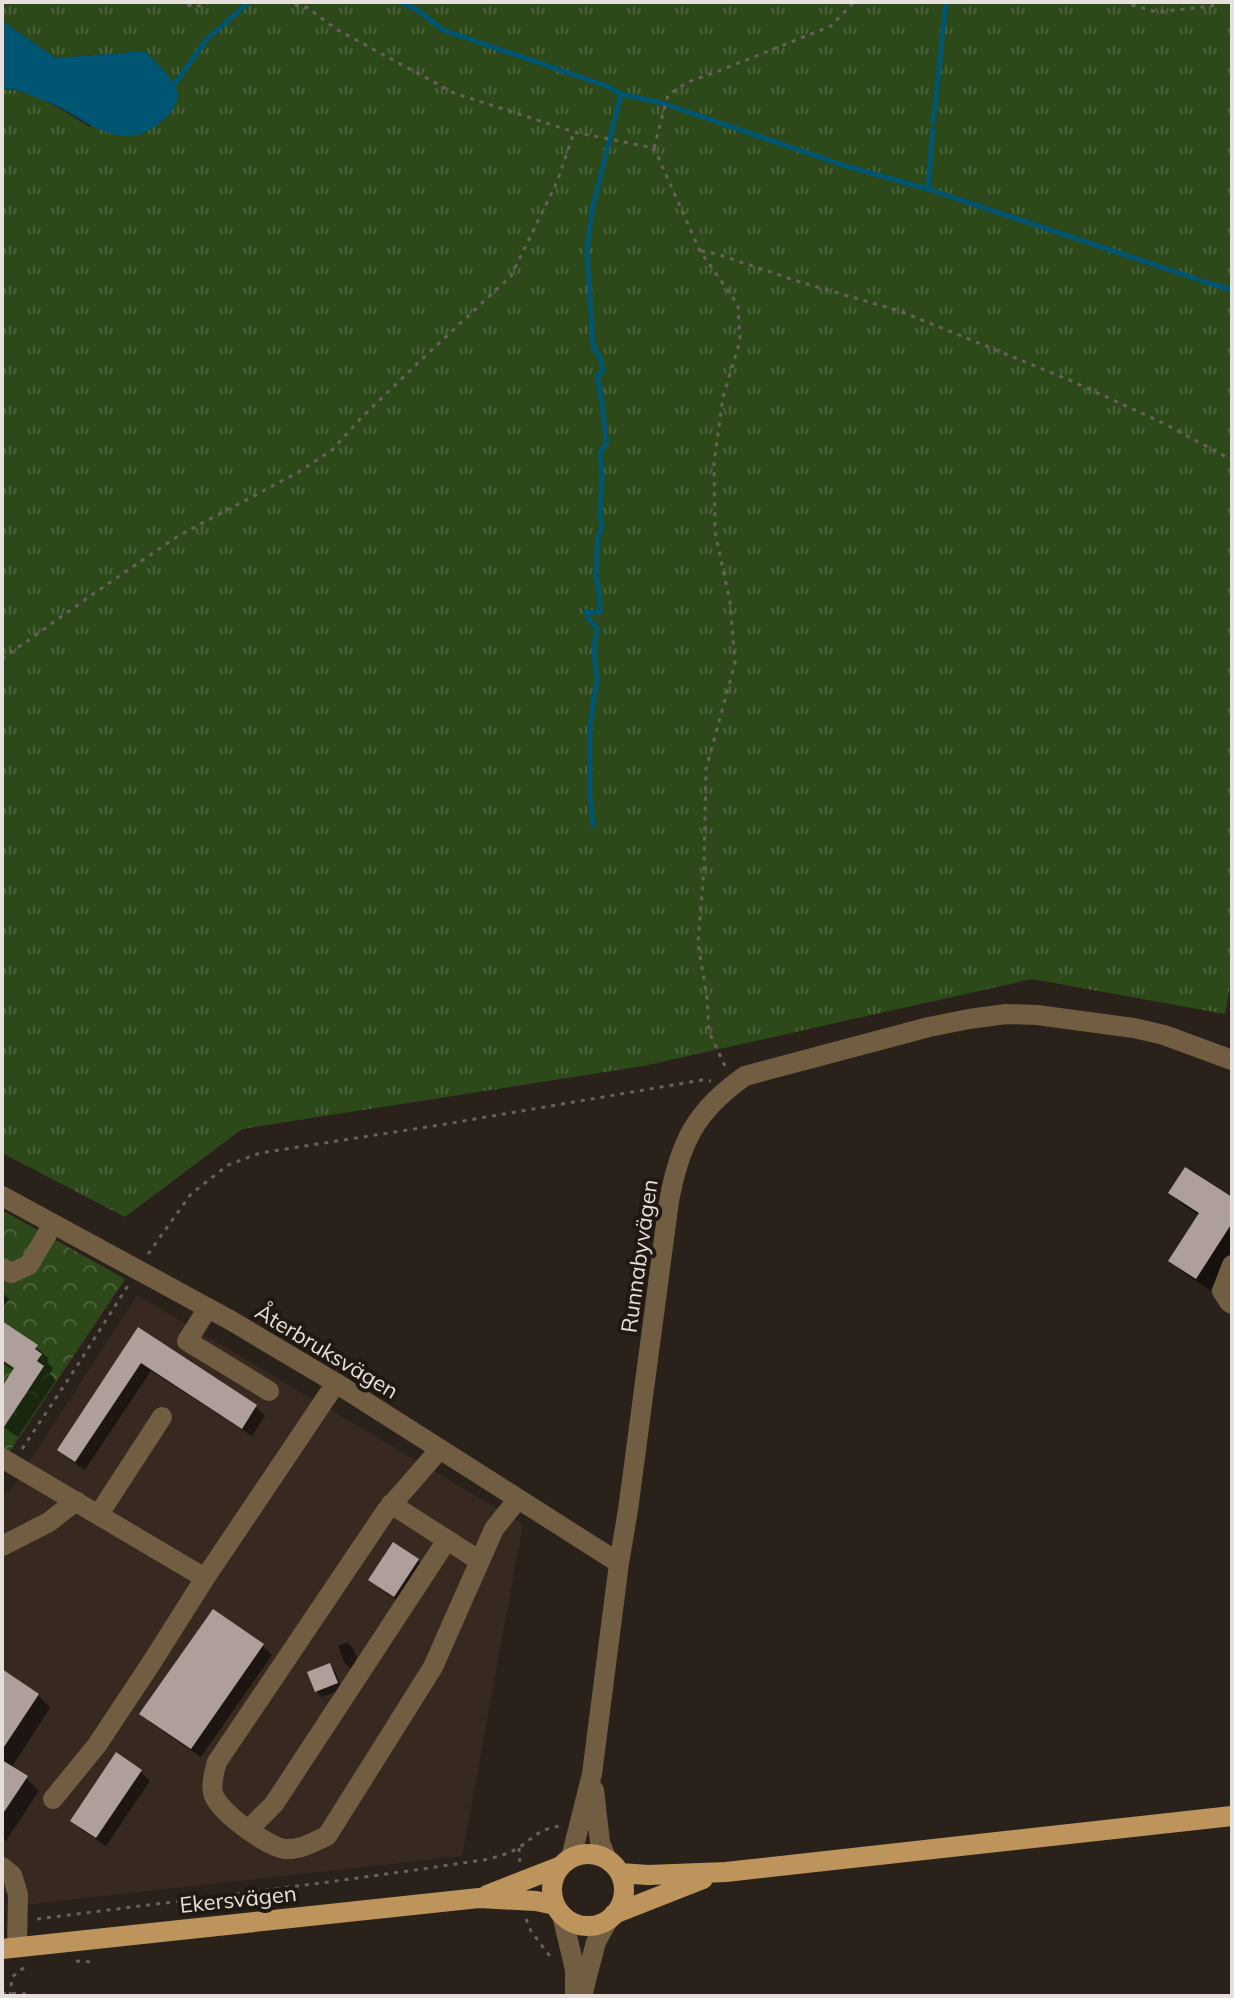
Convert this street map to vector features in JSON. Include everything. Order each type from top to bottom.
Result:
[{"type":"main road","points":[[726,1872],[588,1926],[573,1922],[559,1910],[552,1895],[555,1875],[566,1862],[588,1854],[613,1866],[648,1875],[726,1872],[1232,1816]]},
{"type":"main road","name":"Ekersvägen","points":[[10,1948],[479,1898],[523,1891],[566,1862]]},
{"type":"main road","points":[[611,1917],[621,1905],[624,1894],[623,1883],[613,1866]]},
{"type":"main road","name":"Ekersvägen","points":[[523,1891],[559,1910]]},
{"type":"street","name":"Runnabyvägen","points":[[566,1862],[581,1825],[592,1774],[669,1201],[675,1168],[699,1120],[745,1076],[899,1035],[1006,1014],[1134,1028],[1164,1035],[1232,1060]]},
{"type":"street","name":"Återbruksvägen","points":[[5,1205],[53,1224],[208,1308],[336,1383],[619,1563]]},
{"type":"street","points":[[2,1268],[11,1273],[29,1265],[53,1224]]},
{"type":"street","points":[[1232,1265],[1222,1291],[1232,1304]]},
{"type":"street","points":[[208,1308],[187,1341],[269,1391]]},
{"type":"street","points":[[53,1799],[97,1745],[336,1383]]},
{"type":"street","points":[[99,1514],[162,1417]]},
{"type":"street","points":[[440,1449],[391,1504],[217,1762],[213,1791],[216,1800],[231,1818],[283,1849],[299,1848],[327,1836],[433,1667],[494,1529],[518,1499]]},
{"type":"street","points":[[7,1461],[205,1578]]},
{"type":"street","points":[[2,1546],[49,1522],[76,1501]]},
{"type":"street","points":[[391,1504],[480,1561]]},
{"type":"street","points":[[249,1829],[274,1804],[447,1540]]},
{"type":"street","name":"Runnabyvägen","points":[[592,1774],[600,1842],[613,1866]]},
{"type":"street","points":[[2,1867],[12,1875],[18,1894],[18,1922],[10,1948]]},
{"type":"street","points":[[559,1910],[575,1970],[575,1996]]},
{"type":"street","points":[[582,1996],[596,1942],[611,1917]]},
{"type":"path","points":[[178,2],[195,7],[211,2]]},
{"type":"path","points":[[285,2],[308,8],[336,29],[454,93],[574,132],[654,148]]},
{"type":"path","points":[[734,1084],[709,1032],[698,943],[704,868],[706,769],[735,663],[730,602],[715,532],[714,463],[723,397],[740,341],[738,305],[700,251],[654,148],[668,95],[688,82],[831,26],[854,2]]},
{"type":"path","points":[[1122,2],[1157,12],[1223,2]]},
{"type":"path","points":[[2,659],[178,536],[297,473],[332,450],[361,418],[511,276],[557,182],[574,132]]},
{"type":"path","points":[[700,251],[900,311],[1067,379],[1161,422],[1232,460]]},
{"type":"path","points":[[7,1461],[77,1366],[137,1270],[191,1194],[228,1165],[260,1153],[702,1080],[734,1084]]},
{"type":"path","points":[[18,1922],[489,1859],[519,1848],[540,1831],[581,1825]]},
{"type":"path","points":[[519,1848],[527,1925],[555,1966]]},
{"type":"path","points":[[63,1960],[92,1962]]},
{"type":"path","points":[[10,1994],[12,1977],[36,1963]]},
{"type":"path","points":[[2,1993],[28,1996]]},
{"type":"shaded area","points":[[137,1295],[523,1524],[462,1856],[23,1905],[2,1891],[2,1497],[14,1486]]},
{"type":"green space","points":[[2,2],[1232,2],[1232,976],[1225,1014],[1032,979],[643,1066],[242,1129],[125,1217],[2,1153],[2,90],[35,96],[90,127],[145,51],[56,58],[7,24],[2,18]]},
{"type":"green space","points":[[2,1210],[125,1279],[2,1463]]},
{"type":"water","points":[[2,18],[56,58],[145,51],[175,84],[178,95],[174,109],[144,133],[117,135],[104,132],[49,102],[17,90],[2,90]]},
{"type":"building","points":[[1185,1167],[1232,1197],[1232,1223],[1196,1279],[1168,1261],[1199,1213],[1168,1193]]},
{"type":"building","points":[[2,1321],[38,1345],[35,1349],[42,1354],[37,1361],[44,1366],[2,1430],[2,1387],[14,1368],[2,1360]]},
{"type":"building","points":[[138,1327],[257,1405],[242,1429],[141,1363],[75,1462],[57,1450]]},
{"type":"building","points":[[393,1542],[419,1559],[394,1597],[368,1580]]},
{"type":"building","points":[[213,1609],[264,1644],[191,1749],[139,1714]]},
{"type":"building","points":[[330,1663],[338,1683],[315,1692],[307,1672]]},
{"type":"building","points":[[2,1669],[39,1694],[2,1750]]},
{"type":"building","points":[[116,1752],[142,1770],[96,1838],[70,1821]]},
{"type":"building","points":[[2,1760],[28,1776],[2,1815]]},
{"type":"waterway","points":[[175,84],[206,40],[249,2]]},
{"type":"waterway","points":[[401,2],[419,11],[443,30],[607,86],[621,94],[662,103],[1197,279]]},
{"type":"waterway","points":[[933,123],[946,2]]},
{"type":"waterway","points":[[593,825],[590,725],[597,680],[594,651],[597,628],[586,612],[600,612],[596,575],[598,537],[602,527],[600,452],[607,443],[597,376],[603,371],[593,345],[587,252],[592,210],[621,94]]},
{"type":"waterway","points":[[928,189],[933,129]]},
{"type":"waterway","points":[[1202,281],[1232,290]]}]
